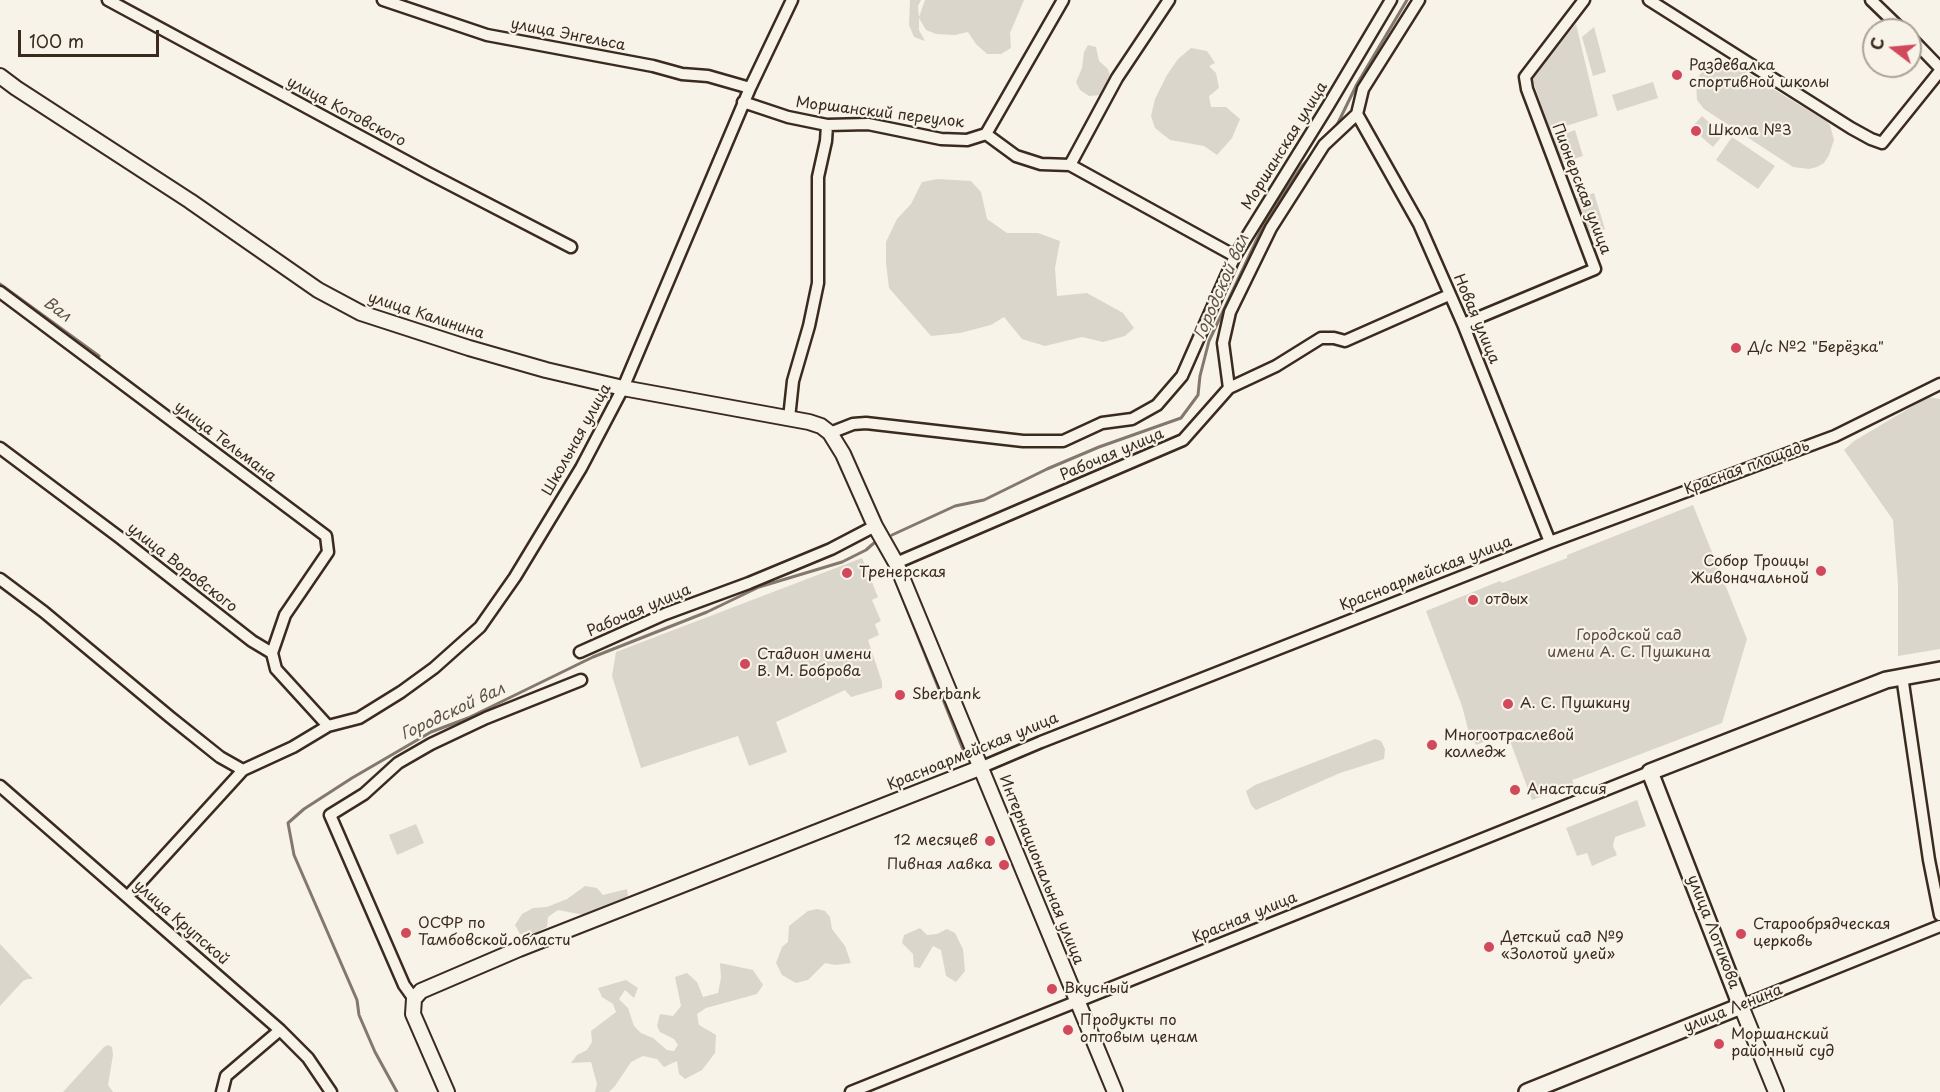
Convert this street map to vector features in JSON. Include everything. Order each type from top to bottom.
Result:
[{"type":"main road","points":[[1650,772],[1902,676],[1940,670]]},
{"type":"main road","name":"улица Лотикова","points":[[1650,772],[1741,1006]]},
{"type":"main road","name":"улица Ленина","points":[[1527,1092],[1741,1006]]},
{"type":"street","name":"улица Котовского","points":[[108,0],[396,156],[571,247]]},
{"type":"street","name":"улица Энгельса","points":[[382,0],[487,35],[653,66],[682,75],[708,76],[750,88]]},
{"type":"street","name":"Школьная улица","points":[[243,770],[293,747],[328,726],[359,718],[434,668],[480,627],[515,577],[581,468],[623,388],[750,88],[792,0]]},
{"type":"street","points":[[1063,0],[986,134],[1016,156],[1041,164],[1071,165],[1235,256]]},
{"type":"street","points":[[1071,165],[1117,78],[1169,0]]},
{"type":"street","name":"Моршанская улица","points":[[1182,376],[1235,256],[1391,0]]},
{"type":"street","points":[[1229,388],[1224,343],[1230,312],[1271,228],[1324,145],[1357,114],[1363,89],[1419,0]]},
{"type":"street","name":"Пионерская улица","points":[[1463,324],[1595,268],[1527,89],[1525,77],[1584,0]]},
{"type":"street","points":[[1649,0],[1851,128],[1871,140],[1882,143],[1940,69],[1922,50]]},
{"type":"street","points":[[1871,0],[1890,18]]},
{"type":"street","name":"улица Калинина","points":[[0,76],[190,201],[318,290],[362,313],[535,367],[623,388],[809,422],[821,426],[830,433]]},
{"type":"street","name":"Моршанский переулок","points":[[744,102],[788,117],[827,125],[868,124],[941,139],[967,140],[986,134]]},
{"type":"street","name":"Новая улица","points":[[1357,114],[1419,224],[1463,324],[1550,542]]},
{"type":"street","points":[[789,418],[793,381],[809,326],[818,283],[818,177],[827,125]]},
{"type":"street","name":"улица Тельмана","points":[[0,292],[326,536],[328,552],[285,615],[272,653]]},
{"type":"street","name":"Рабочая улица","points":[[896,562],[1183,440],[1229,388],[1275,366],[1321,338],[1345,341],[1449,295]]},
{"type":"street","name":"Рабочая улица","points":[[830,433],[853,424],[866,423],[1023,441],[1063,441],[1102,423],[1132,419],[1157,405],[1182,376]]},
{"type":"street","name":"Красная площадь","points":[[1550,542],[1835,436],[1940,384]]},
{"type":"street","name":"Интернациональная улица","points":[[830,433],[843,454],[875,526],[896,562],[1115,1092]]},
{"type":"street","name":"улица Воровского","points":[[0,448],[252,641],[272,653]]},
{"type":"street","name":"Рабочая улица","points":[[580,652],[665,614],[749,583],[820,553],[875,526]]},
{"type":"street","name":"Красноармейская улица","points":[[414,999],[421,991],[519,949],[1550,542]]},
{"type":"street","points":[[0,579],[44,612],[220,757],[243,770],[128,896]]},
{"type":"street","points":[[272,653],[276,669],[328,726]]},
{"type":"street","points":[[1902,676],[1940,915]]},
{"type":"street","points":[[447,1092],[413,1014],[414,999],[404,985],[330,815],[364,794],[398,763],[431,744],[486,718],[581,680]]},
{"type":"street","name":"Красная улица","points":[[851,1092],[1650,772]]},
{"type":"street","name":"улица Крупской","points":[[0,786],[280,1030],[308,1058],[331,1092]]},
{"type":"street","name":"улица Ленина","points":[[1741,1006],[1940,926]]},
{"type":"street","name":"улица Лотикова","points":[[1741,1006],[1776,1092]]},
{"type":"street","points":[[222,1092],[225,1077],[280,1030]]},
{"type":"green space","points":[[910,0],[921,0],[918,6],[919,17],[925,0],[1024,0],[1010,33],[1011,48],[1001,54],[987,54],[968,32],[955,35],[936,34],[926,30],[919,18],[919,30],[925,41],[914,37],[909,25]]},
{"type":"green space","points":[[1576,24],[1598,116],[1550,131],[1532,78]]},
{"type":"green space","points":[[1594,27],[1606,72],[1593,76],[1582,37]]},
{"type":"green space","points":[[1088,45],[1096,47],[1099,61],[1108,69],[1111,79],[1102,95],[1089,96],[1080,90],[1076,82]]},
{"type":"green space","points":[[1191,48],[1207,51],[1215,63],[1209,66],[1216,73],[1219,88],[1209,96],[1211,107],[1226,107],[1240,119],[1232,138],[1217,155],[1204,146],[1170,140],[1155,128],[1151,116],[1155,99],[1167,75],[1178,59]]},
{"type":"green space","points":[[1718,61],[1727,61],[1826,121],[1830,125],[1834,140],[1824,163],[1809,169],[1793,167],[1704,109],[1697,100],[1696,80],[1703,70]]},
{"type":"green space","points":[[1653,82],[1658,98],[1617,111],[1612,95]]},
{"type":"green space","points":[[1702,116],[1723,135],[1713,147],[1691,128]]},
{"type":"green space","points":[[1575,130],[1583,156],[1561,163],[1554,138]]},
{"type":"green space","points":[[1732,137],[1775,166],[1758,189],[1716,160]]},
{"type":"green space","points":[[938,179],[971,181],[981,192],[987,219],[1007,233],[1038,233],[1060,241],[1055,268],[1057,296],[1087,293],[1123,313],[1134,328],[1125,336],[1103,342],[1082,337],[1045,346],[1022,339],[1004,317],[991,325],[960,333],[931,336],[889,288],[886,242],[897,219],[911,204],[922,182]]},
{"type":"green space","points":[[1594,193],[1605,229],[1585,235],[1574,199]]},
{"type":"green space","points":[[1928,397],[1940,399],[1940,649],[1898,656],[1898,584],[1893,520],[1844,450],[1854,441]]},
{"type":"green space","name":"Городской сад имени А. С. Пушкина","points":[[1693,505],[1747,639],[1722,723],[1572,780],[1574,784],[1532,800],[1507,733],[1476,745],[1468,729],[1462,706],[1426,611],[1500,581],[1502,583],[1567,558],[1567,555]]},
{"type":"green space","name":"Стадион имени В. М. Боброва","points":[[862,558],[878,597],[872,600],[881,621],[875,624],[879,635],[868,640],[882,688],[851,697],[845,690],[776,722],[787,752],[749,766],[738,736],[641,768],[612,676],[616,652]]},
{"type":"green space","points":[[1375,739],[1381,741],[1385,749],[1384,759],[1340,773],[1256,810],[1251,805],[1246,791],[1255,785]]},
{"type":"green space","points":[[1637,800],[1646,826],[1615,837],[1613,846],[1617,855],[1592,866],[1587,853],[1577,856],[1566,828]]},
{"type":"green space","points":[[416,824],[424,843],[397,855],[389,835]]},
{"type":"green space","points":[[585,886],[597,888],[603,895],[627,889],[628,896],[605,910],[596,910],[584,915],[558,910],[548,917],[547,927],[535,933],[520,934],[515,925],[522,914],[533,908],[547,907],[567,899]]},
{"type":"green space","points":[[817,909],[825,911],[830,917],[832,929],[845,946],[851,963],[835,965],[825,963],[808,980],[796,983],[782,975],[776,963],[782,947],[788,942],[789,926],[808,911]]},
{"type":"green space","points":[[920,928],[927,935],[937,934],[947,929],[955,933],[963,949],[965,971],[956,982],[946,976],[941,950],[933,946],[920,968],[914,967],[913,954],[902,943],[904,935]]},
{"type":"green space","points":[[0,944],[33,979],[23,981],[0,1006]]},
{"type":"green space","points":[[720,963],[753,970],[763,985],[757,994],[706,1008],[697,1014],[699,1025],[716,1035],[715,1053],[702,1070],[685,1079],[679,1074],[677,1061],[664,1067],[657,1059],[643,1056],[631,1062],[609,1092],[595,1092],[597,1084],[591,1062],[571,1063],[577,1055],[587,1050],[592,1042],[591,1031],[616,1012],[613,1004],[602,997],[598,988],[626,980],[638,988],[634,998],[625,990],[619,999],[628,1008],[634,1026],[667,1050],[674,1051],[678,1045],[674,1039],[660,1032],[657,1026],[660,1014],[673,1016],[681,1006],[675,977],[687,973],[697,982],[703,997],[718,993],[721,978]]},
{"type":"green space","points":[[108,1045],[112,1047],[113,1055],[108,1085],[113,1092],[63,1092],[104,1047]]},
{"type":"waterway","name":"Городской вал","points":[[1336,127],[1357,84],[1407,0]]},
{"type":"waterway","name":"Городской вал","points":[[892,535],[955,506],[984,500],[1099,447],[1181,418],[1198,395],[1200,376],[1209,341],[1266,220],[1302,166],[1312,155]]},
{"type":"waterway","name":"Вал","points":[[0,284],[99,356]]},
{"type":"waterway","name":"Городской вал","points":[[397,1092],[375,1052],[359,1015],[357,1000],[294,855],[288,823],[304,809],[352,778],[431,732],[468,718],[593,657],[707,612],[759,587],[842,562],[866,550],[874,543]]},
{"type":"waterway","points":[[894,577],[966,757]]},
{"type":"place","name":"Раздевалка спортивной школы","points":[[1677,75]]},
{"type":"place","name":"Школа №3","points":[[1696,131]]},
{"type":"place","name":"Д/с №2 \"Берёзка\"","points":[[1736,348]]},
{"type":"place","name":"Собор Троицы Живоначальной","points":[[1821,571]]},
{"type":"place","name":"Тренерская","points":[[847,573]]},
{"type":"place","name":"отдых","points":[[1473,600]]},
{"type":"place","name":"Стадион имени В. М. Боброва","points":[[745,664]]},
{"type":"place","name":"Sberbank","points":[[900,695]]},
{"type":"place","name":"А. С. Пушкину","points":[[1508,704]]},
{"type":"place","name":"Многоотраслевой колледж","points":[[1432,745]]},
{"type":"place","name":"Анастасия","points":[[1515,790]]},
{"type":"place","name":"12 месяцев","points":[[990,841]]},
{"type":"place","name":"Пивная лавка","points":[[1004,865]]},
{"type":"place","name":"ОСФР по Тамбовской области","points":[[406,933]]},
{"type":"place","name":"Старообрядческая церковь","points":[[1741,934]]},
{"type":"place","name":"Детский сад №9 «Золотой улей»","points":[[1489,947]]},
{"type":"place","name":"Вкусный","points":[[1052,989]]},
{"type":"place","name":"Продукты по оптовым ценам","points":[[1068,1030]]},
{"type":"place","name":"Моршанский районный суд","points":[[1719,1044]]}]
